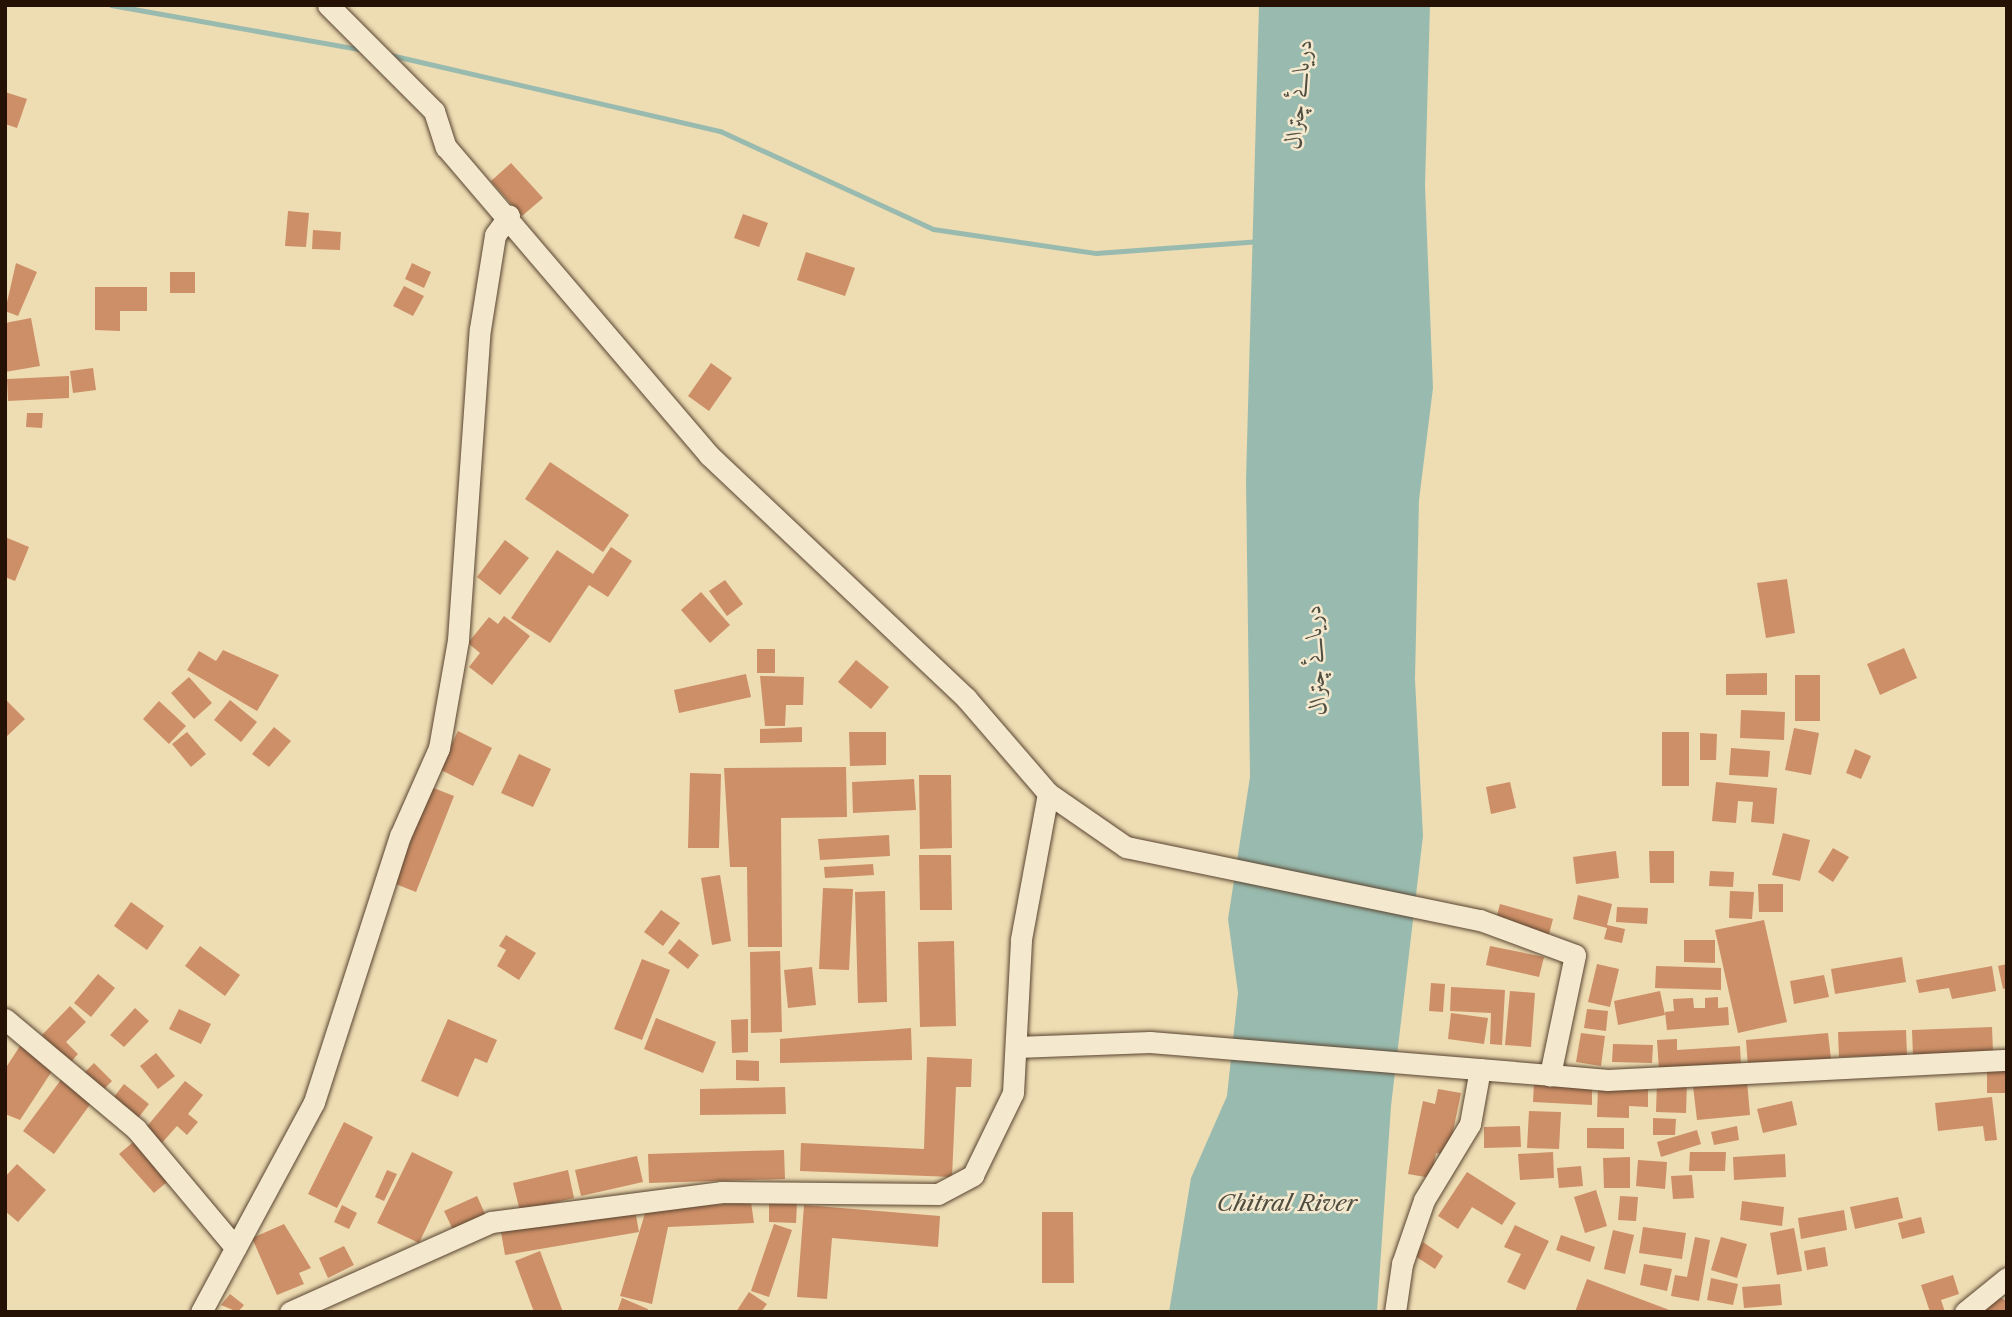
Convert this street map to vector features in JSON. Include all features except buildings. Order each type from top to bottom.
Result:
[{"type":"street","points":[[328,5],[388,68],[434,111],[446,147],[509,216],[709,455],[966,698],[1048,793],[1126,848],[1480,920],[1575,955],[1550,1076]]},
{"type":"street","points":[[201,1312],[314,1102],[449,711],[480,329],[495,235],[509,216]]},
{"type":"street","points":[[290,1312],[491,1222],[722,1192],[938,1194],[973,1175],[1013,1093],[1021,939],[1048,793]]},
{"type":"street","points":[[5,1019],[136,1129],[236,1248]]},
{"type":"street","points":[[1016,1047],[1150,1042],[1445,1062],[1480,1069],[1608,1080],[2007,1060]]},
{"type":"street","points":[[1395,1312],[1402,1265],[1424,1200],[1470,1124],[1480,1069]]},
{"type":"street","points":[[1965,1312],[2007,1278]]},
{"type":"water","name":"Chitral River","points":[[1259,5],[1430,5],[1425,186],[1433,388],[1419,500],[1415,679],[1423,836],[1391,1106],[1377,1312],[1169,1312],[1191,1178],[1227,1096],[1238,993],[1228,919],[1250,777],[1246,480]]},
{"type":"waterway","points":[[111,5],[363,50]]},
{"type":"waterway","points":[[386,54],[720,131],[933,229],[1096,253],[1261,241]]},
{"type":"water label","name":"دریائے چترال","points":[[1298,94]]},
{"type":"water label","name":"دریائے چترال","points":[[1315,660]]}]
